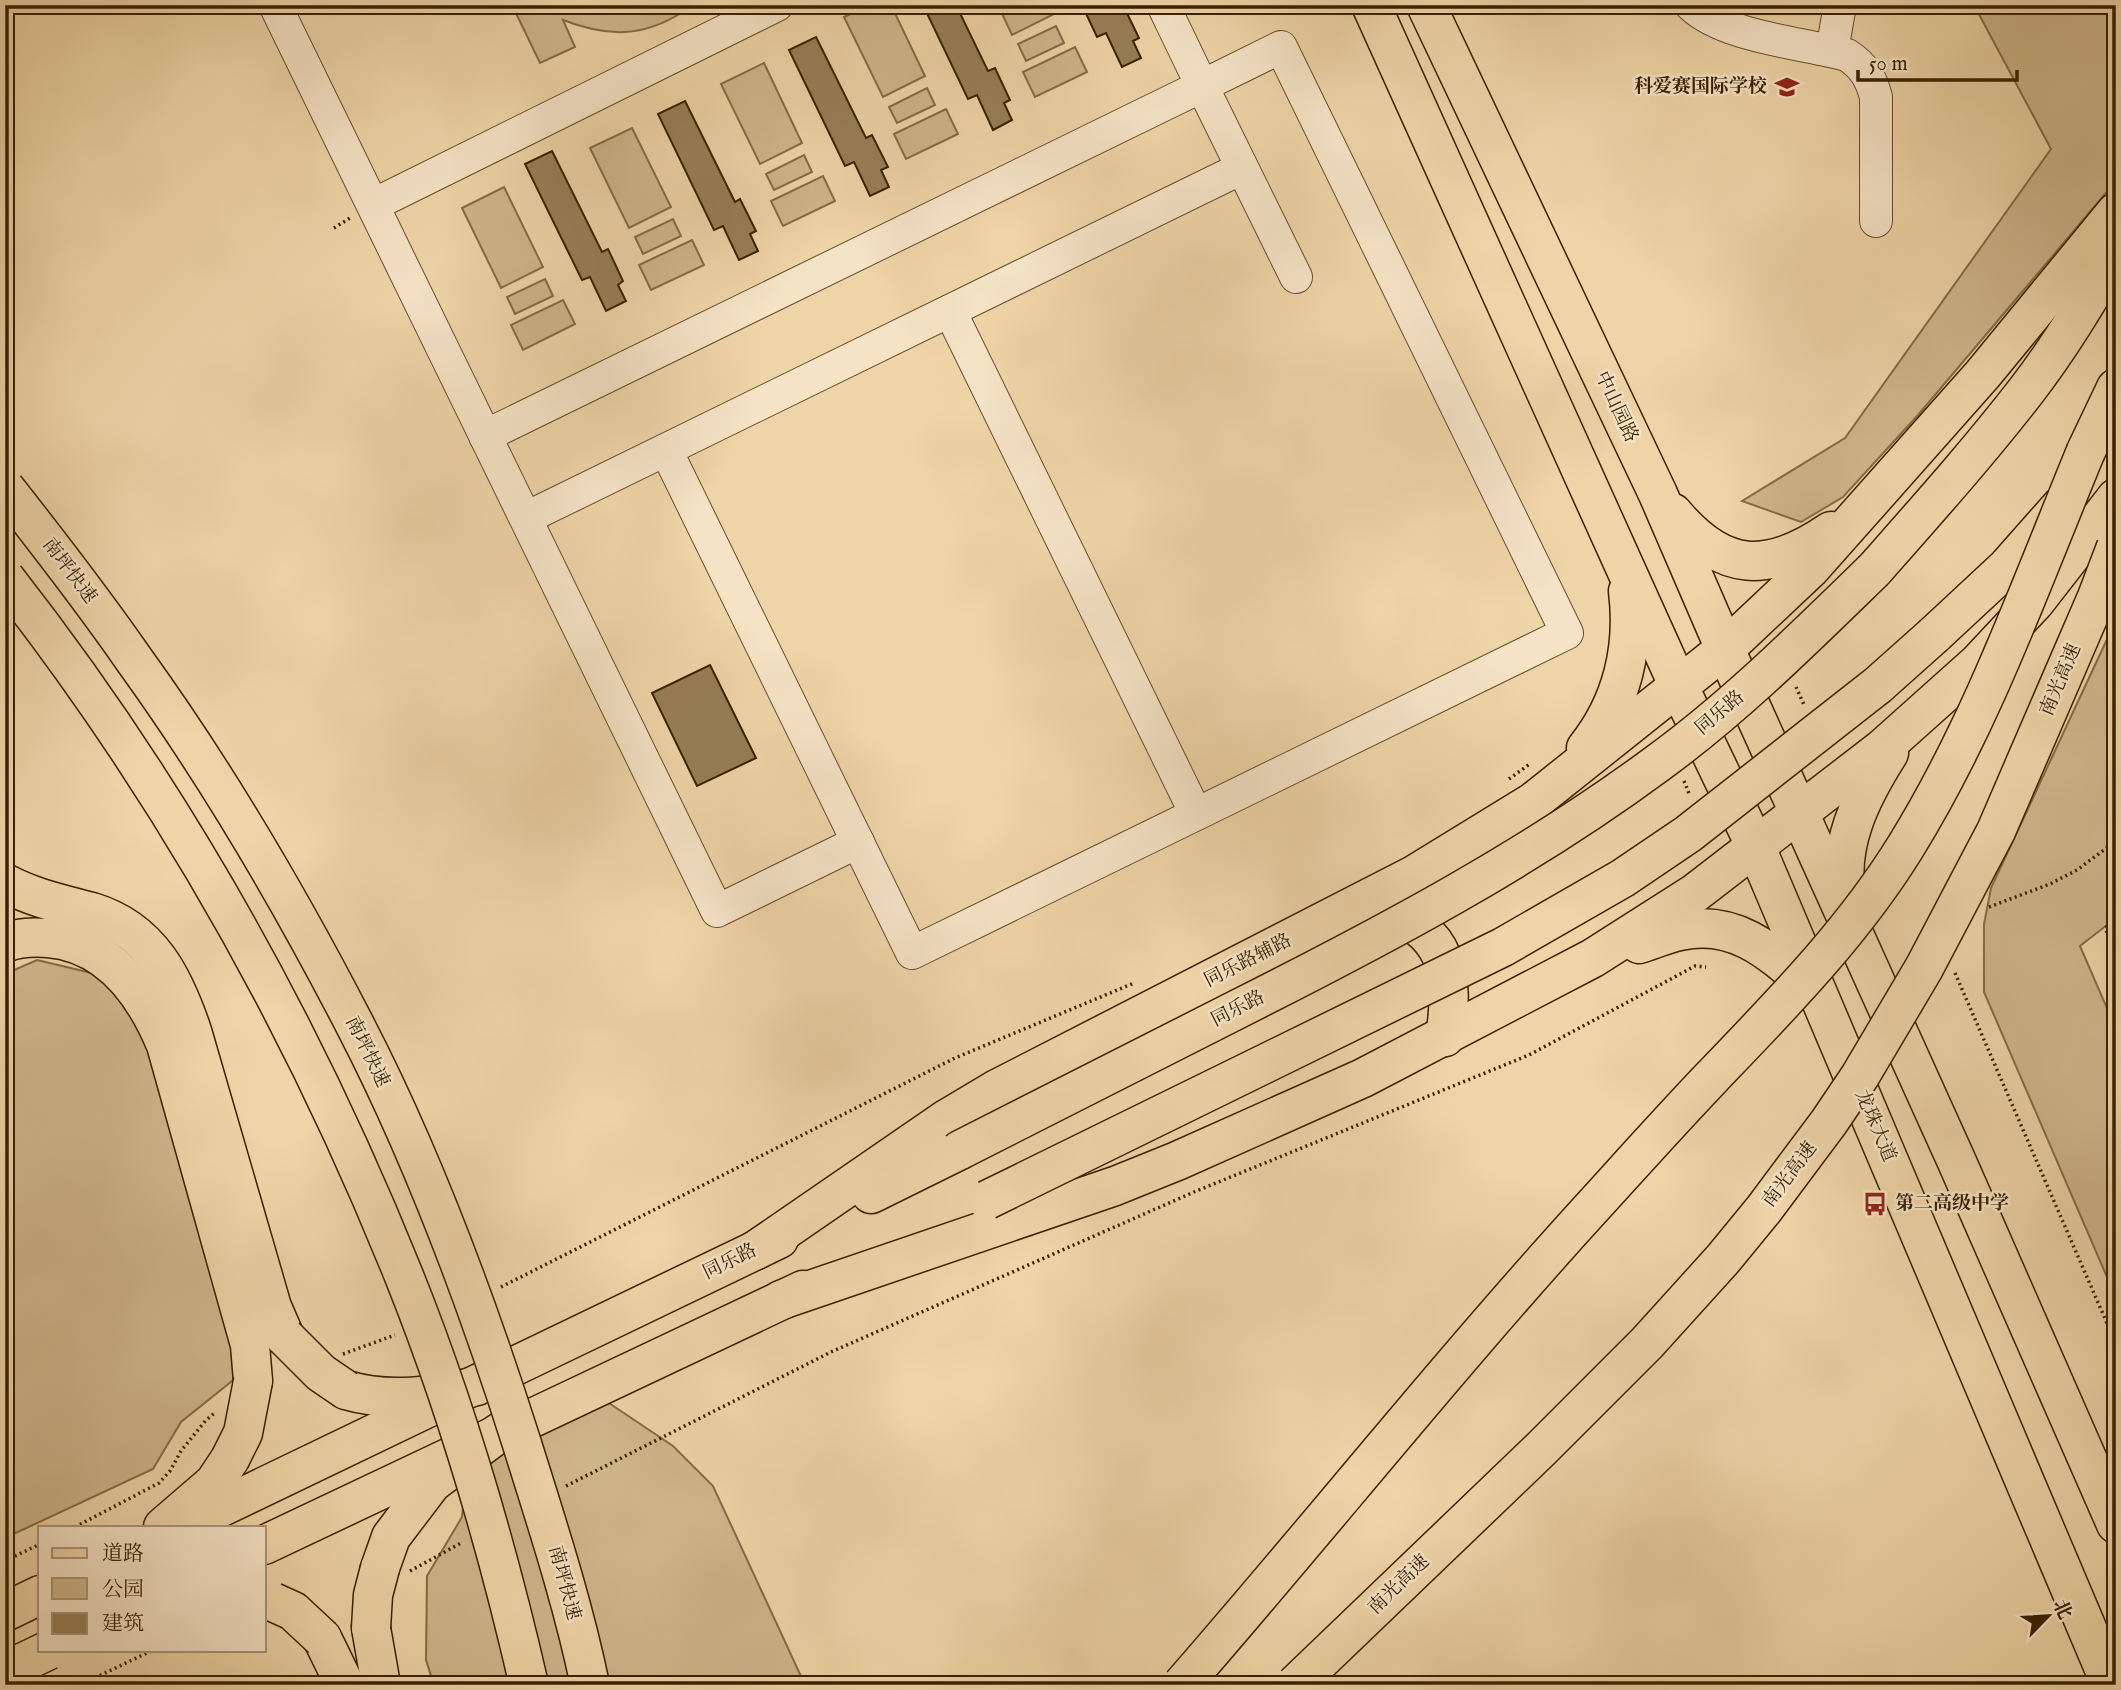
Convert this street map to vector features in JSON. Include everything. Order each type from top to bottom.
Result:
[{"type":"main road","points":[[1371,5],[1678,687]]},
{"type":"main road","name":"中山园路","points":[[1426,5],[1658,494],[1800,812]]},
{"type":"main road","name":"同乐路辅路","points":[[756,1250],[948,1118],[995,1090],[1414,875],[1521,791],[1678,687],[1725,649],[1811,568],[1983,374],[2116,212]]},
{"type":"main road","name":"同乐路","points":[[182,1526],[477,1386],[960,1150],[1378,938],[1457,894],[1578,819],[1660,762],[1727,709],[1874,570],[1958,475],[2027,389],[2084,308],[2116,253]]},
{"type":"main road","points":[[1182,1685],[1539,1266],[1661,1130],[1821,962],[1864,907],[1905,848],[1937,793],[1997,670],[2101,442],[2116,388]]},
{"type":"main road","points":[[266,1544],[987,1200],[1503,947],[1577,906],[1688,834],[1878,685],[2032,541],[2076,488],[2101,442]]},
{"type":"main road","name":"南坪快速","points":[[5,488],[137,663],[209,770],[291,905],[357,1028],[411,1144],[458,1259],[550,1531],[590,1685]]},
{"type":"main road","points":[[1658,494],[1702,543],[1726,556],[1747,561],[1778,558],[1799,550],[1867,507]]},
{"type":"main road","points":[[781,1300],[1152,1171],[1363,1078],[1593,958],[1695,893],[1883,748],[1978,663],[2035,602],[2116,498]]},
{"type":"main road","name":"南光高速","points":[[1295,1685],[1647,1343],[1723,1259],[1829,1122],[1911,990],[1996,831],[2116,547]]},
{"type":"main road","points":[[1521,791],[1588,746],[1611,711],[1623,678],[1629,647],[1631,611],[1626,568]]},
{"type":"main road","points":[[5,578],[161,799],[241,932],[303,1047],[405,1278],[454,1413],[491,1534],[529,1685]]},
{"type":"main road","name":"龙珠大道","points":[[1678,687],[1755,845],[2111,1685]]},
{"type":"main road","points":[[1868,966],[1851,919],[1845,890],[1844,860],[1857,810],[1869,785],[1907,725]]},
{"type":"main road","points":[[1800,812],[2116,1524]]},
{"type":"main road","points":[[5,883],[21,892],[96,914],[123,927],[146,944],[163,963],[179,994],[192,1031],[272,1307],[285,1337],[321,1373],[346,1390],[369,1396],[434,1396],[477,1386]]},
{"type":"main road","points":[[1363,902],[1407,918],[1423,930],[1436,945],[1446,964],[1450,987],[1450,1006],[1444,1037]]},
{"type":"main road","points":[[1593,958],[1679,931],[1720,929],[1737,932],[1754,941],[1820,995]]},
{"type":"main road","points":[[5,943],[34,937],[60,939],[88,948],[112,964],[134,986],[153,1015],[166,1045],[250,1345],[253,1381],[243,1433],[230,1460],[214,1483],[164,1526]]},
{"type":"main road","points":[[381,1685],[371,1628],[373,1595],[391,1571],[391,1537],[432,1483],[500,1432]]},
{"type":"main road","points":[[5,1612],[38,1596]]},
{"type":"main road","points":[[269,1601],[293,1611],[322,1639],[345,1685]]},
{"type":"main road","points":[[5,1671],[45,1652]]},
{"type":"lane","points":[[275,5],[717,911],[858,842]]},
{"type":"lane","points":[[373,205],[777,5]]},
{"type":"lane","points":[[1163,5],[1296,277]]},
{"type":"lane","points":[[1691,5],[1710,20],[1731,29],[1847,55],[1860,64],[1871,80],[1876,97],[1876,221]]},
{"type":"lane","points":[[1832,51],[1840,5]]},
{"type":"lane","points":[[485,436],[1281,47],[1567,633],[912,953],[666,450]]},
{"type":"lane","points":[[526,519],[1242,168]]},
{"type":"lane","points":[[950,311],[1196,814]]},
{"type":"lane","points":[[5,1655],[12,1685]]},
{"type":"path","points":[[1521,791],[1538,757]]},
{"type":"path","points":[[1682,776],[1692,802]]},
{"type":"path","points":[[2116,920],[2105,928],[2116,951]]},
{"type":"path","points":[[558,1490],[831,1352],[1194,1192],[1529,1055],[1695,967],[1706,967]]},
{"type":"path","points":[[2111,970],[2116,981]]},
{"type":"path","points":[[1954,972],[2116,1344]]},
{"type":"path","points":[[493,1291],[955,1058],[1142,979]]},
{"type":"path","points":[[77,1526],[113,1509]]},
{"type":"path","points":[[391,1571],[473,1537]]},
{"type":"path","points":[[5,1561],[38,1545]]},
{"type":"path","points":[[80,1685],[149,1652]]},
{"type":"green space","points":[[512,5],[693,5],[661,24],[630,32],[598,30],[563,20],[575,47],[540,63]]},
{"type":"green space","points":[[869,5],[891,5],[925,76],[883,97],[844,17]]},
{"type":"green space","points":[[998,5],[1050,5],[1054,14],[1012,35]]},
{"type":"green space","points":[[1974,5],[2116,5],[2116,181],[1918,415],[1843,497],[1801,522],[1742,501],[1845,438],[2051,149]]},
{"type":"green space","points":[[1056,26],[1064,43],[1026,61],[1018,44]]},
{"type":"green space","points":[[1075,47],[1087,72],[1035,97],[1023,72]]},
{"type":"green space","points":[[764,63],[802,143],[760,164],[721,84]]},
{"type":"green space","points":[[927,88],[935,105],[897,123],[889,107]]},
{"type":"green space","points":[[946,109],[958,134],[906,159],[894,134]]},
{"type":"green space","points":[[632,128],[671,207],[629,228],[590,148]]},
{"type":"green space","points":[[804,155],[812,172],[774,190],[766,174]]},
{"type":"green space","points":[[823,176],[835,201],[783,226],[771,201]]},
{"type":"green space","points":[[504,187],[543,267],[501,288],[462,208]]},
{"type":"green space","points":[[673,219],[681,236],[643,254],[635,237]]},
{"type":"green space","points":[[692,240],[704,265],[651,290],[639,265]]},
{"type":"green space","points":[[545,279],[553,296],[515,314],[507,297]]},
{"type":"green space","points":[[563,300],[575,324],[523,350],[511,325]]},
{"type":"green space","points":[[2116,620],[2116,918],[2080,946],[2116,1029],[2116,1298],[1984,992],[1984,924],[1991,888]]},
{"type":"green space","points":[[37,960],[104,976],[157,1049],[235,1340],[237,1377],[181,1422],[153,1469],[5,1538],[5,974]]},
{"type":"green space","points":[[597,1395],[673,1446],[713,1486],[805,1685],[434,1685],[426,1660],[427,1576],[462,1517],[468,1463]]},
{"type":"building","points":[[923,5],[956,5],[988,71],[995,68],[1010,100],[1004,103],[1012,120],[993,130],[977,95],[968,99]]},
{"type":"building","points":[[1082,5],[1123,5],[1139,38],[1133,41],[1141,58],[1122,67],[1106,33],[1097,37]]},
{"type":"building","points":[[816,37],[866,138],[872,135],[888,167],[881,170],[889,187],[870,196],[854,162],[845,166],[789,50]]},
{"type":"building","points":[[685,101],[735,202],[740,199],[756,231],[750,234],[758,251],[739,260],[723,226],[714,230],[658,114]]},
{"type":"building","points":[[552,151],[602,252],[608,249],[623,281],[618,285],[626,301],[606,311],[590,277],[582,280],[525,164]]},
{"type":"building","points":[[710,665],[756,758],[697,786],[652,693]]},
{"type":"place","name":"科爱赛国际学校","points":[[1787,87]]},
{"type":"place","name":"第二高级中学","points":[[1875,1204]]}]
